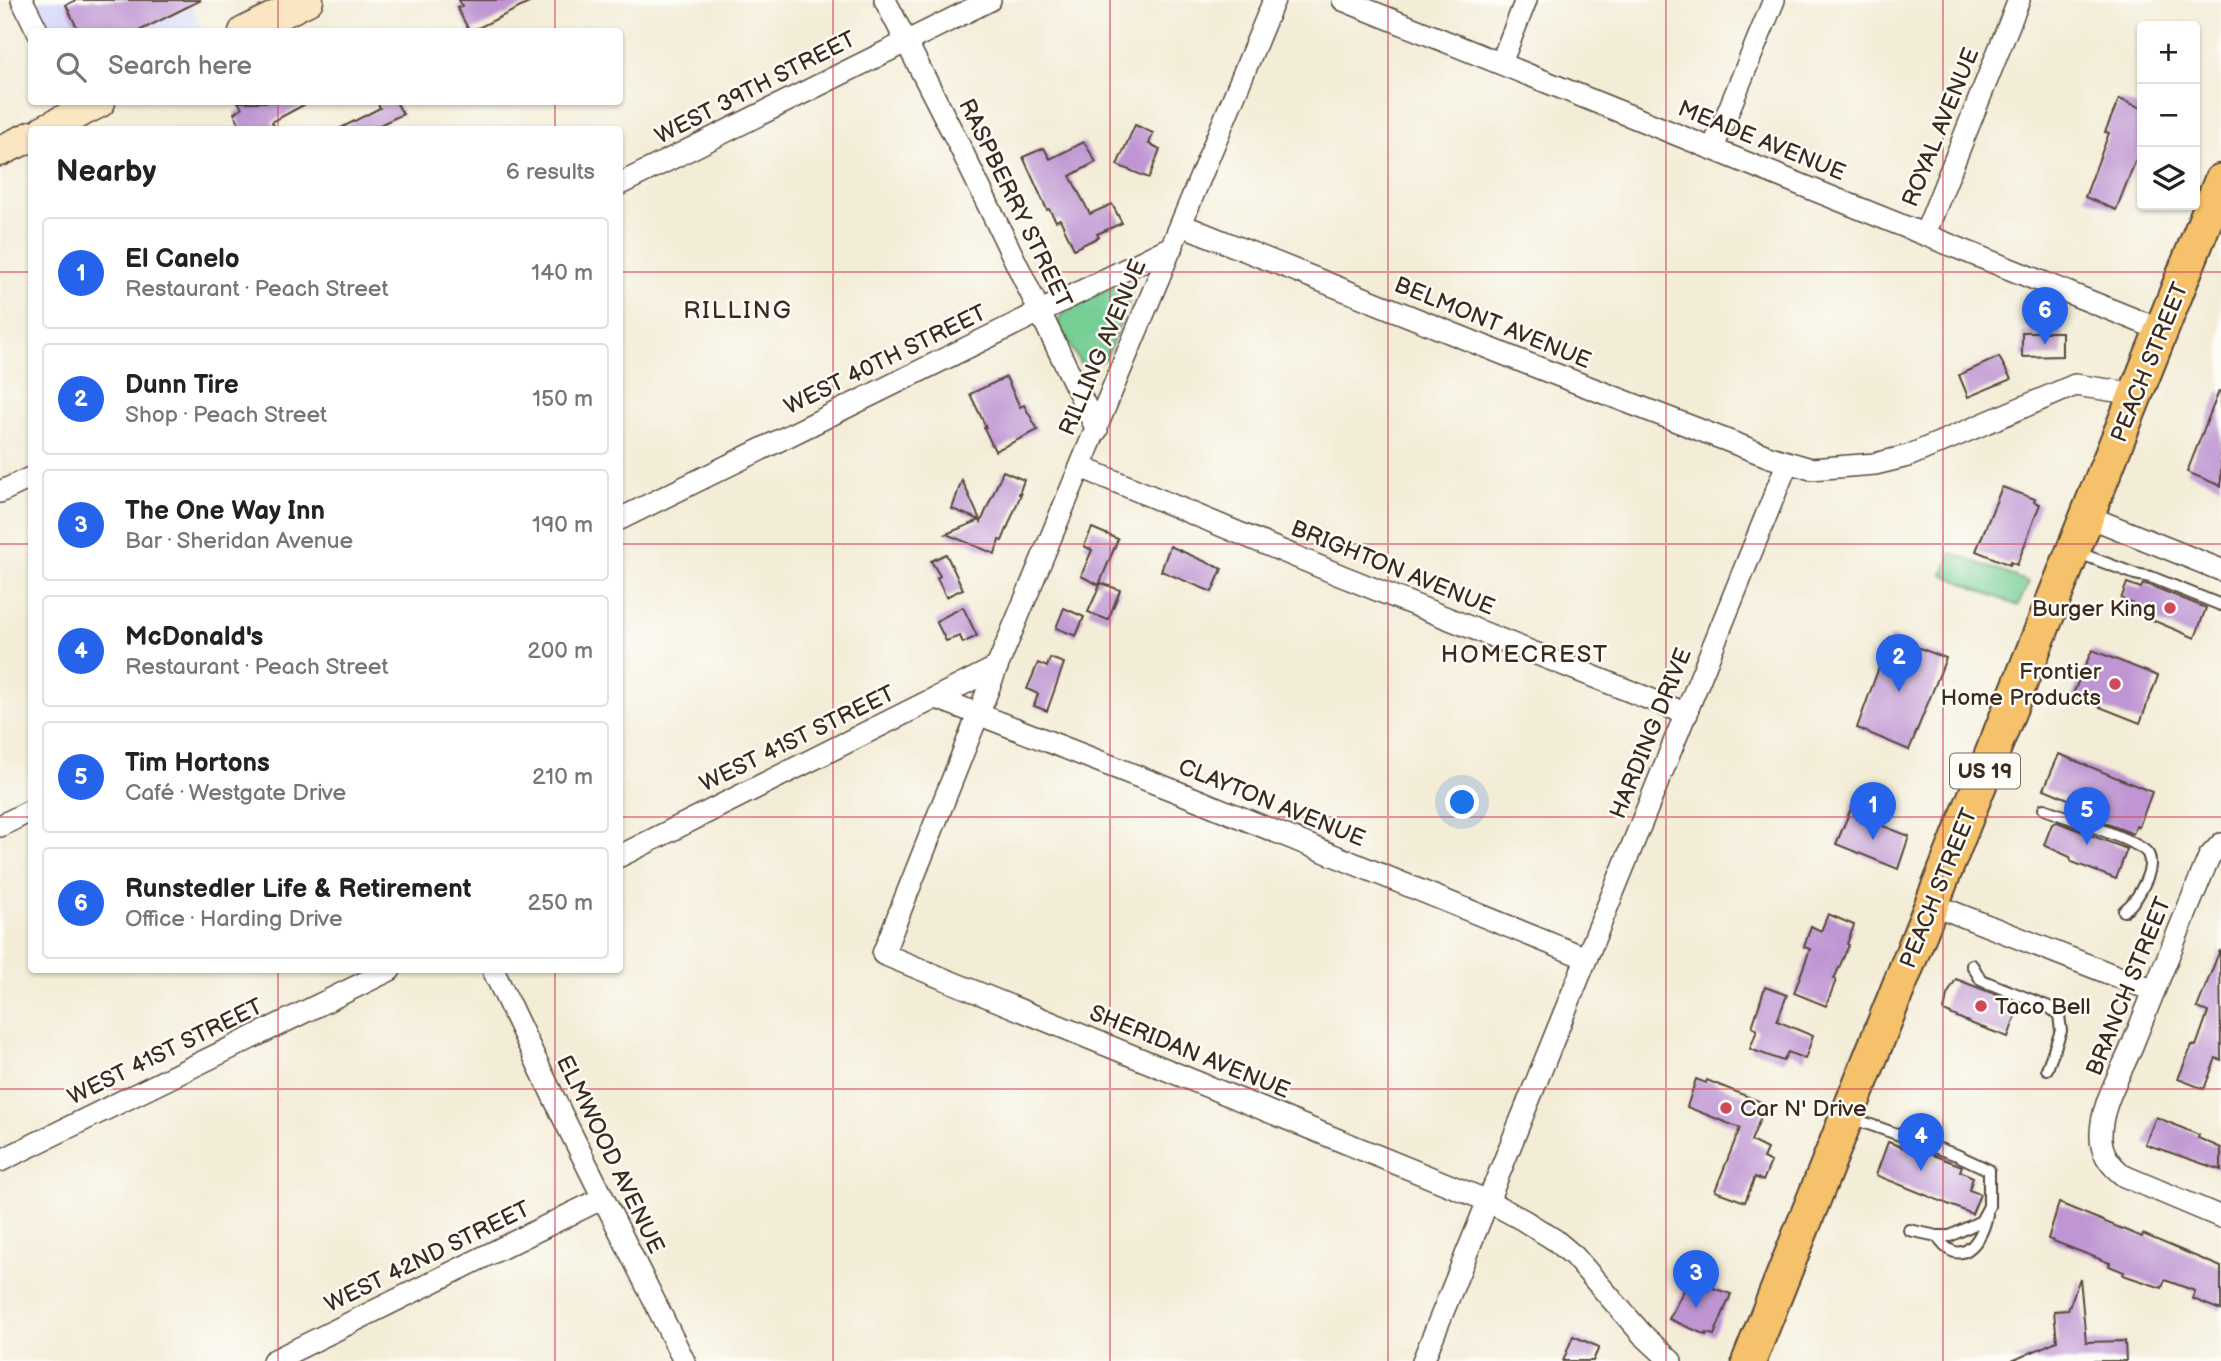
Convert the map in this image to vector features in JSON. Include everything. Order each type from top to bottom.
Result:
[{"type":"main road","points":[[252,28],[308,0]]},
{"type":"main road","points":[[52,126],[84,111]]},
{"type":"main road","points":[[0,151],[28,138]]},
{"type":"main road","name":"PEACH STREET","points":[[1749,1361],[2221,181]]},
{"type":"street","points":[[22,0],[36,28]]},
{"type":"street","name":"RASPBERRY STREET","points":[[886,0],[1097,430]]},
{"type":"street","name":"WEST 39TH STREET","points":[[623,182],[990,0]]},
{"type":"street","name":"RILLING AVENUE","points":[[979,713],[1274,0]]},
{"type":"street","name":"MEADE AVENUE","points":[[1343,0],[2095,301],[2161,330]]},
{"type":"street","points":[[1501,63],[1526,0]]},
{"type":"street","points":[[1713,148],[1774,0]]},
{"type":"street","name":"ROYAL AVENUE","points":[[1925,234],[2019,0]]},
{"type":"street","name":"BELMONT AVENUE","points":[[1182,225],[1787,464]]},
{"type":"street","name":"WEST 40TH STREET","points":[[623,518],[1173,246]]},
{"type":"street","points":[[1787,464],[1811,469],[1875,464],[1908,456],[2075,385],[2136,394]]},
{"type":"street","name":"HARDING DRIVE","points":[[1423,1361],[1787,464]]},
{"type":"street","name":"BRIGHTON AVENUE","points":[[1081,467],[1318,566],[1687,713]]},
{"type":"street","points":[[0,492],[28,479]]},
{"type":"street","points":[[2087,516],[2221,570]]},
{"type":"street","name":"WEST 41ST STREET","points":[[623,855],[997,667]]},
{"type":"street","name":"CLAYTON AVENUE","points":[[937,698],[1194,798],[1586,958]]},
{"type":"street","name":"SHERIDAN AVENUE","points":[[979,713],[883,954],[1488,1201],[1534,1226],[1574,1256],[1642,1334],[1671,1361]]},
{"type":"street","points":[[0,826],[28,812]]},
{"type":"street","name":"BRANCH STREET","points":[[2221,844],[2209,857],[2105,1111],[2101,1138],[2104,1154],[2112,1167],[2124,1177],[2221,1217]]},
{"type":"street","points":[[1932,904],[2154,991]]},
{"type":"street","name":"WEST 41ST STREET","points":[[0,1161],[384,973]]},
{"type":"street","name":"ELMWOOD AVENUE","points":[[494,973],[684,1361]]},
{"type":"street","name":"WEST 42ND STREET","points":[[274,1361],[603,1198]]},
{"type":"lane","points":[[2073,550],[2221,605]]},
{"type":"lane","points":[[2044,809],[2119,837],[2148,853],[2150,866],[2146,880],[2135,901],[2124,911]]},
{"type":"lane","points":[[1972,965],[1981,979],[2049,1007],[2059,1015],[2061,1031],[2047,1069]]},
{"type":"lane","points":[[1847,1116],[1957,1155],[1989,1170],[1991,1193],[1987,1214],[1981,1236],[1971,1250],[1950,1250],[1943,1247],[1937,1236]]},
{"type":"lane","points":[[1909,1230],[1950,1236],[1981,1221],[1987,1214]]},
{"type":"shaded area","points":[[44,0],[190,0],[202,28],[50,28],[37,3]]},
{"type":"green space","points":[[1126,282],[1131,288],[1131,298],[1106,358],[1090,366],[1081,365],[1058,324],[1059,318],[1081,303]]},
{"type":"green space","points":[[1951,553],[2029,582],[2018,606],[1943,575]]},
{"type":"building","points":[[76,0],[201,0],[145,28],[77,28],[66,5]]},
{"type":"building","points":[[459,0],[535,0],[478,28],[468,28],[457,8],[462,6]]},
{"type":"building","points":[[2119,99],[2137,106],[2137,157],[2116,210],[2085,197],[2109,133],[2105,132]]},
{"type":"building","points":[[240,105],[303,105],[272,122],[274,126],[241,126],[234,113],[242,108]]},
{"type":"building","points":[[378,105],[398,105],[403,114],[378,126],[345,126],[380,108]]},
{"type":"building","points":[[1135,125],[1153,133],[1149,144],[1160,149],[1149,178],[1117,165]]},
{"type":"building","points":[[1084,142],[1096,162],[1070,176],[1090,214],[1112,204],[1122,223],[1097,234],[1099,237],[1074,249],[1060,219],[1056,221],[1049,209],[1047,210],[1023,157],[1044,148],[1050,159]]},
{"type":"building","points":[[2022,332],[2062,332],[2062,356],[2022,357]]},
{"type":"building","points":[[1999,357],[2011,379],[1968,397],[1959,375]]},
{"type":"building","points":[[1006,377],[1020,407],[1024,405],[1038,430],[995,451],[970,394]]},
{"type":"building","points":[[2221,391],[2221,486],[2187,472]]},
{"type":"building","points":[[1003,471],[1024,480],[1021,494],[995,554],[946,534],[980,520],[952,509],[962,480],[981,522]]},
{"type":"building","points":[[2002,487],[2035,499],[2034,502],[2040,504],[2017,565],[2010,562],[2010,565],[1976,551]]},
{"type":"building","points":[[1092,528],[1118,539],[1099,585],[1081,576],[1092,550],[1084,546]]},
{"type":"building","points":[[1170,546],[1222,569],[1212,592],[1161,571]]},
{"type":"building","points":[[946,554],[963,589],[946,597],[937,578],[940,576],[931,561]]},
{"type":"building","points":[[1101,583],[1120,590],[1108,620],[1088,612]]},
{"type":"building","points":[[2127,583],[2141,588],[2143,584],[2149,585],[2206,608],[2195,638],[2133,612],[2136,605],[2121,599]]},
{"type":"building","points":[[963,607],[977,636],[963,643],[960,636],[946,641],[936,621]]},
{"type":"building","points":[[1064,608],[1084,617],[1076,636],[1056,628]]},
{"type":"building","points":[[1890,637],[1946,658],[1909,750],[1857,728]]},
{"type":"building","points":[[2092,650],[2158,676],[2140,723],[2072,696]]},
{"type":"building","points":[[1050,658],[1064,663],[1047,711],[1034,706],[1038,694],[1027,689],[1038,663],[1047,667]]},
{"type":"building","points":[[2059,754],[2152,792],[2139,827],[2136,826],[2133,834],[2080,813],[2092,809],[2044,789]]},
{"type":"building","points":[[1853,804],[1867,809],[1866,813],[1884,822],[1883,826],[1909,836],[1898,869],[1836,844]]},
{"type":"building","points":[[2057,822],[2127,849],[2116,879],[2072,862],[2070,857],[2044,845],[2052,824]]},
{"type":"building","points":[[1828,914],[1854,925],[1826,1006],[1794,993],[1810,949],[1804,947],[1811,926],[1821,931]]},
{"type":"building","points":[[2220,950],[2221,1060],[2216,1058],[2204,1089],[2178,1079],[2192,1045],[2196,1046],[2208,1012],[2197,1008]]},
{"type":"building","points":[[1956,979],[2020,1004],[2008,1037],[1944,1011],[1947,995]]},
{"type":"building","points":[[1765,987],[1787,995],[1777,1021],[1813,1036],[1805,1059],[1788,1052],[1783,1061],[1750,1049],[1757,1030],[1752,1027]]},
{"type":"building","points":[[1696,1079],[1706,1083],[1707,1080],[1766,1104],[1751,1141],[1767,1149],[1763,1158],[1771,1162],[1763,1181],[1755,1177],[1745,1202],[1715,1191],[1740,1128],[1687,1107]]},
{"type":"building","points":[[2156,1117],[2199,1135],[2198,1138],[2221,1148],[2221,1170],[2145,1144]]},
{"type":"building","points":[[1888,1142],[1904,1148],[1905,1145],[1962,1166],[1960,1171],[1973,1177],[1969,1190],[1980,1194],[1972,1214],[1876,1175]]},
{"type":"building","points":[[2059,1203],[2221,1267],[2221,1310],[2193,1299],[2195,1291],[2165,1280],[2162,1288],[2123,1275],[2124,1272],[2109,1266],[2110,1263],[2048,1239]]},
{"type":"building","points":[[2080,1278],[2086,1342],[2125,1341],[2126,1361],[2012,1361],[2057,1341],[2054,1311],[2068,1310]]},
{"type":"building","points":[[1689,1280],[1731,1294],[1714,1335],[1706,1335],[1669,1319]]},
{"type":"building","points":[[1573,1336],[1599,1347],[1593,1361],[1563,1361]]},
{"type":"place","name":"Runstedler Life & Retirement","points":[[2045,345]]},
{"type":"place","name":"Burger King","points":[[2170,608]]},
{"type":"place","name":"Frontier Home Products","points":[[2115,684]]},
{"type":"place","name":"Dunn Tire","points":[[1899,692]]},
{"type":"place","name":"El Canelo","points":[[1873,840]]},
{"type":"place","name":"Tim Hortons","points":[[2087,845]]},
{"type":"place","name":"Taco Bell","points":[[1981,1006]]},
{"type":"place","name":"Car N' Drive","points":[[1726,1108]]},
{"type":"place","name":"McDonald's","points":[[1921,1171]]},
{"type":"place","name":"The One Way Inn","points":[[1696,1308]]},
{"type":"district","name":"RILLING","points":[[738,310]]},
{"type":"district","name":"HOMECREST","points":[[1525,654]]}]
